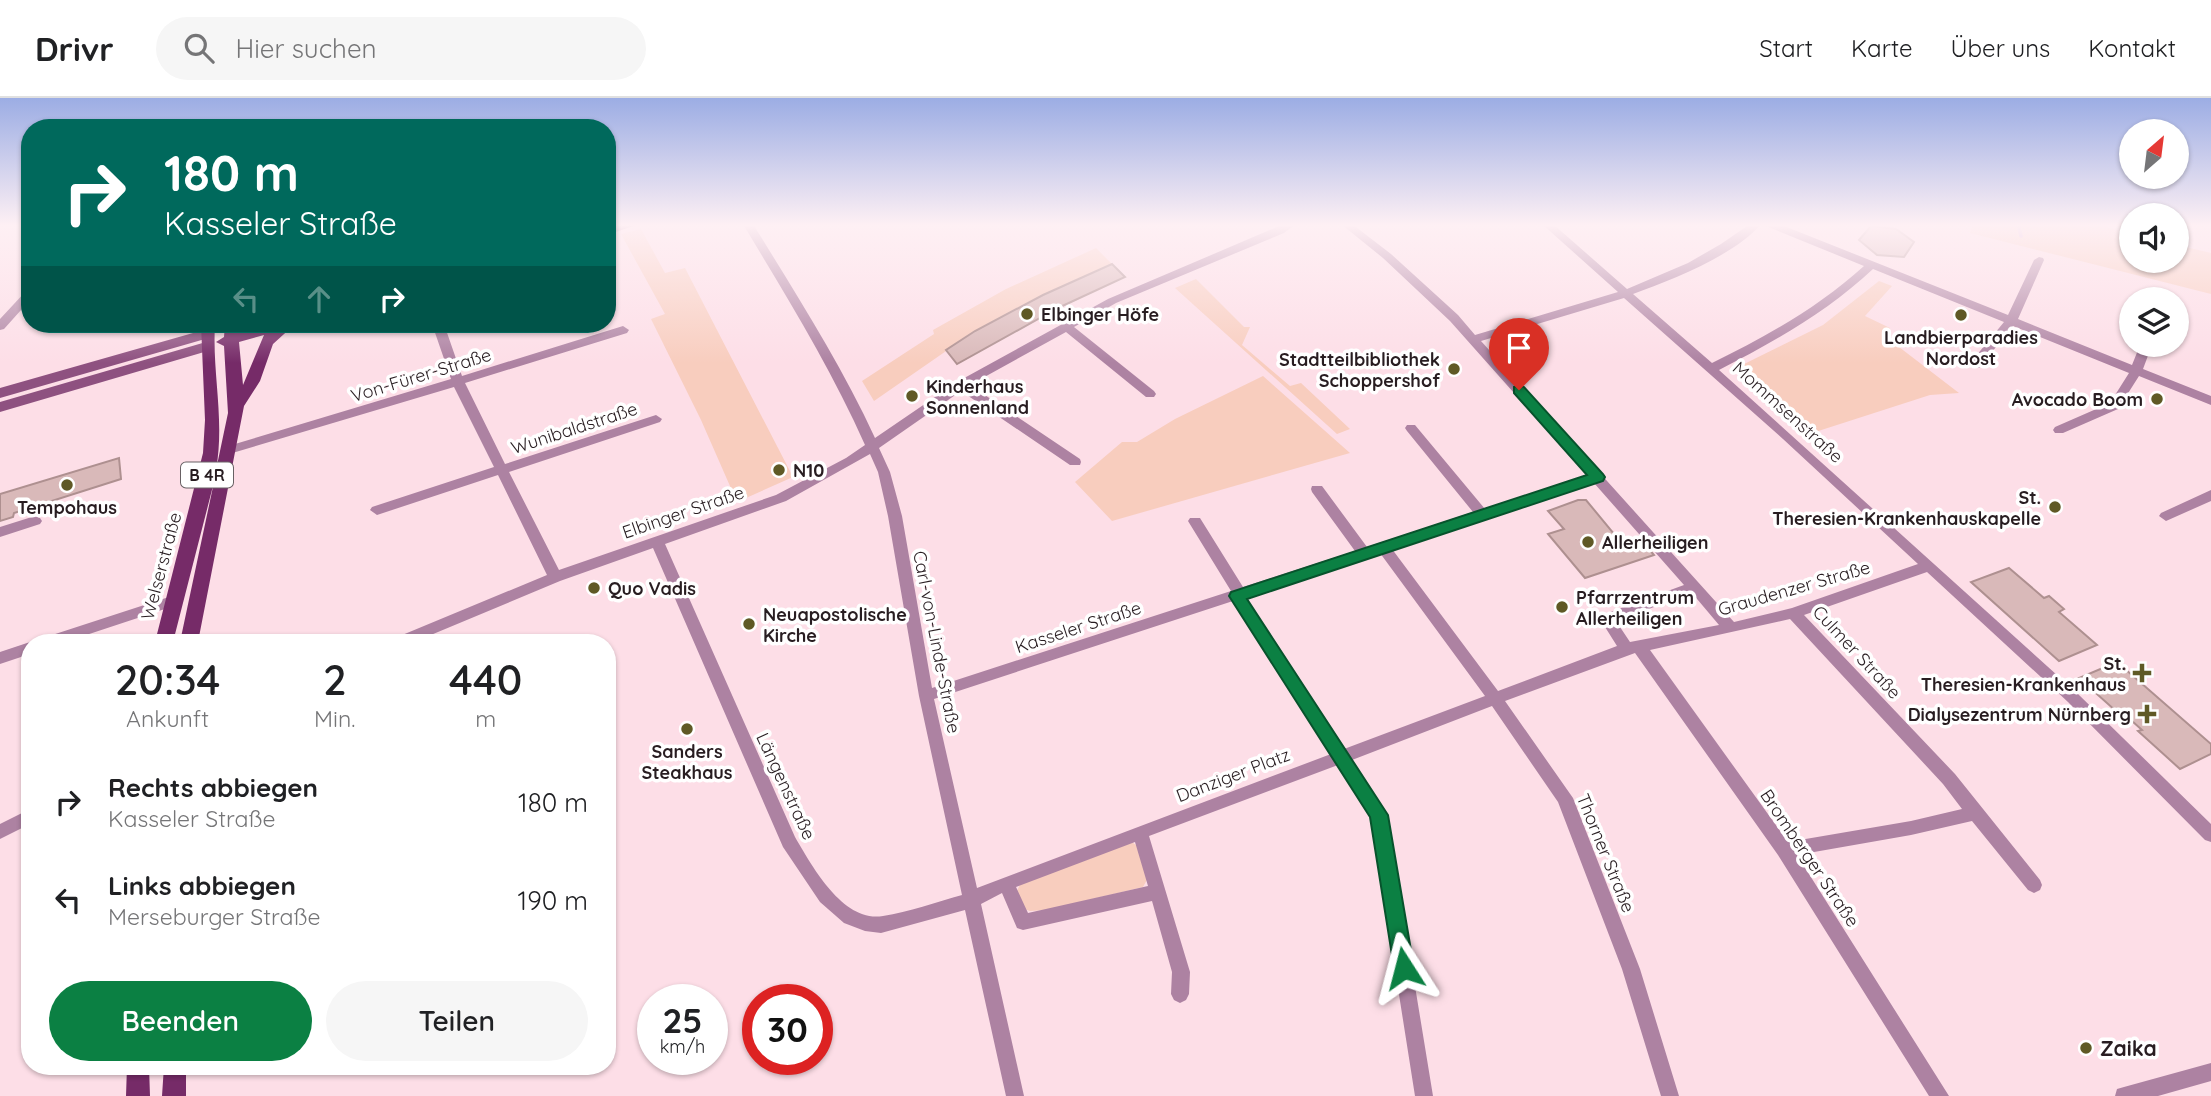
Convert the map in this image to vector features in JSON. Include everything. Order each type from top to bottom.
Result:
[{"type":"main road","name":"B 4R","points":[[191,634],[237,405],[235,333]]},
{"type":"main road","points":[[237,405],[254,380],[265,343],[274,333]]},
{"type":"main road","points":[[0,393],[207,335]]},
{"type":"main road","points":[[0,407],[207,335]]},
{"type":"main road","name":"Welserstraße","points":[[166,634],[207,478],[211,450],[213,405],[207,335]]},
{"type":"main road","points":[[138,1075],[138,1096]]},
{"type":"main road","points":[[174,1075],[174,1096]]},
{"type":"street","name":"Carl-von-Linde-Straße","points":[[776,271],[874,446],[895,516],[926,696],[1015,1096]]},
{"type":"street","name":"Elbinger Straße","points":[[419,634],[555,577],[781,498],[833,472],[961,385],[1066,326],[1142,287],[1182,271]]},
{"type":"street","points":[[1404,271],[1473,339],[1731,628]]},
{"type":"street","name":"Mommsenstraße","points":[[1601,271],[2073,698],[2211,835]]},
{"type":"street","points":[[1473,339],[1626,293],[1683,271]]},
{"type":"street","points":[[1712,369],[1814,314],[1846,290],[1865,271]]},
{"type":"street","points":[[1885,271],[2211,401]]},
{"type":"street","points":[[1975,365],[2011,321],[2034,271]]},
{"type":"street","points":[[0,326],[21,303]]},
{"type":"street","points":[[1066,326],[1150,394]]},
{"type":"street","name":"Von-Fürer-Straße","points":[[616,332],[623,330]]},
{"type":"street","points":[[441,333],[458,382],[555,577]]},
{"type":"street","name":"Von-Fürer-Straße","points":[[229,450],[613,333]]},
{"type":"street","points":[[2059,430],[2114,406],[2136,371],[2141,357]]},
{"type":"street","points":[[961,385],[1075,462]]},
{"type":"street","name":"Wunibaldstraße","points":[[377,510],[656,419]]},
{"type":"street","points":[[1411,428],[1483,515]]},
{"type":"street","name":"Kasseler Straße","points":[[926,696],[1597,477]]},
{"type":"street","points":[[1317,489],[1365,554]]},
{"type":"street","points":[[2166,516],[2211,495]]},
{"type":"street","points":[[1195,520],[1340,757],[1379,815],[1424,1096]]},
{"type":"street","points":[[0,532],[35,521]]},
{"type":"street","name":"Längenstraße","points":[[657,542],[789,842],[804,868],[834,904],[857,922],[881,925],[971,900]]},
{"type":"street","name":"Thorner Straße","points":[[1384,548],[1565,798],[1631,969],[1670,1096]]},
{"type":"street","name":"Graudenzer Straße","points":[[1340,757],[1633,648],[1793,613],[1929,566]]},
{"type":"street","name":"Graudenzer Straße","points":[[1633,648],[1607,619],[1694,587]]},
{"type":"street","points":[[72,634],[175,600]]},
{"type":"street","name":"Culmer Straße","points":[[1793,613],[1949,779],[2034,885]]},
{"type":"street","name":"Bromberger Straße","points":[[1633,648],[1784,850],[1940,1096]]},
{"type":"street","points":[[0,658],[21,651]]},
{"type":"street","name":"Danziger Platz","points":[[971,900],[1006,883],[1340,757]]},
{"type":"street","points":[[1784,850],[1911,828],[1975,813]]},
{"type":"street","points":[[0,832],[21,821]]},
{"type":"street","points":[[1140,832],[1181,972],[1180,994]]},
{"type":"street","points":[[1006,883],[1023,922],[1157,892]]},
{"type":"street","points":[[2124,1096],[2211,1072]]},
{"type":"shaded area","points":[[641,271],[664,271],[665,273],[686,271],[793,477],[737,502],[701,420],[651,319],[665,314]]},
{"type":"shaded area","points":[[1046,271],[1097,271],[1043,295],[975,331],[874,401],[862,381],[934,334],[933,330],[1006,289]]},
{"type":"shaded area","points":[[2189,271],[2211,271],[2211,294],[2128,273],[2189,273]]},
{"type":"shaded area","points":[[1196,279],[1244,327],[1250,327],[1242,345],[1290,386],[1301,383],[1350,429],[1337,434],[1175,288]]},
{"type":"shaded area","points":[[1879,281],[1892,286],[1865,316],[1890,328],[1886,337],[1959,393],[1930,395],[1809,434],[1738,367],[1823,325]]},
{"type":"shaded area","points":[[1263,376],[1350,453],[1112,521],[1075,482],[1122,442],[1137,442],[1175,419]]},
{"type":"shaded area","points":[[1130,841],[1139,847],[1148,878],[1143,887],[1046,910],[1024,909],[1017,891],[1021,882]]},
{"type":"building","name":"Elbinger Höfe","points":[[1097,271],[1119,271],[1125,277],[1058,308],[957,364],[946,350],[975,331],[1043,295]]},
{"type":"building","name":"Tempohaus","points":[[119,458],[121,479],[14,513],[13,517],[0,521],[0,494]]},
{"type":"building","name":"Allerheiligen","points":[[1578,500],[1586,500],[1628,551],[1649,549],[1654,555],[1585,578],[1548,534],[1564,529],[1548,511]]},
{"type":"building","points":[[2009,568],[2044,598],[2049,596],[2064,609],[2059,612],[2097,645],[2059,661],[1971,582]]},
{"type":"building","points":[[2117,662],[2211,744],[2211,754],[2180,769],[2138,731],[2142,730],[2121,711],[2117,712],[2079,678]]},
{"type":"place","name":"Elbinger Höfe","points":[[1027,314]]},
{"type":"place","name":"Landbierparadies Nordost","points":[[1961,315]]},
{"type":"place","name":"Stadtteilbibliothek Schoppershof","points":[[1454,369]]},
{"type":"place","name":"Kinderhaus Sonnenland","points":[[912,396]]},
{"type":"place","name":"Avocado Boom","points":[[2157,399]]},
{"type":"place","name":"N10","points":[[779,470]]},
{"type":"place","name":"Tempohaus","points":[[67,485]]},
{"type":"place","name":"St. Theresien-Krankenhauskapelle","points":[[2055,507]]},
{"type":"place","name":"Allerheiligen","points":[[1588,542]]},
{"type":"place","name":"Quo Vadis","points":[[594,588]]},
{"type":"place","name":"Pfarrzentrum Allerheiligen","points":[[1562,607]]},
{"type":"place","name":"Neuapostolische Kirche","points":[[749,624]]},
{"type":"place","name":"St. Theresien-Krankenhaus","points":[[2142,673]]},
{"type":"place","name":"Dialysezentrum Nürnberg","points":[[2147,714]]},
{"type":"place","name":"Sanders Steakhaus","points":[[687,729]]},
{"type":"place","name":"Zaika","points":[[2086,1048]]},
{"type":"route","points":[[1404,968],[1379,815],[1237,596],[1597,477],[1519,390]]}]
